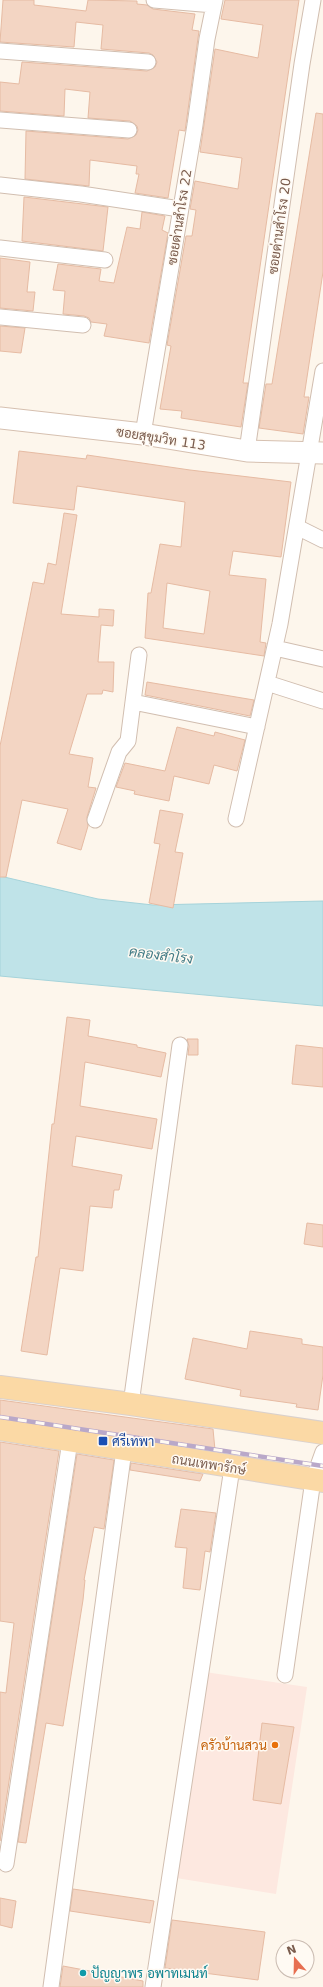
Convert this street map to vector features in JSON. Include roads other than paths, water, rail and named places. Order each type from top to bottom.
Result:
[{"type":"main road","name":"ซอยสุขุมวิท 113","points":[[0,418],[143,434],[247,451],[316,453]]},
{"type":"main road","points":[[0,1387],[131,1404],[323,1434]]},
{"type":"main road","name":"ถนนเทพารักษ์","points":[[0,1429],[232,1468],[318,1480]]},
{"type":"street","points":[[154,0],[214,2]]},
{"type":"street","name":"ซอยด่านสำโรง 20","points":[[247,451],[302,64],[313,0]]},
{"type":"street","name":"ซอยด่านสำโรง 22","points":[[143,434],[214,2]]},
{"type":"street","points":[[0,51],[148,62]]},
{"type":"street","points":[[0,120],[129,130]]},
{"type":"street","points":[[0,185],[81,194],[180,209]]},
{"type":"street","points":[[0,248],[105,260]]},
{"type":"street","points":[[0,317],[83,325]]},
{"type":"street","points":[[236,819],[275,648],[297,527],[316,453],[323,370]]},
{"type":"street","points":[[297,527],[323,540]]},
{"type":"street","points":[[275,648],[323,659]]},
{"type":"street","points":[[95,820],[119,752],[128,741],[139,656]]},
{"type":"street","points":[[267,683],[323,701]]},
{"type":"street","points":[[133,702],[257,727]]},
{"type":"street","points":[[131,1404],[180,1045]]},
{"type":"street","points":[[6,1864],[70,1441]]},
{"type":"street","points":[[51,1987],[124,1450]]},
{"type":"street","points":[[285,1675],[323,1452]]},
{"type":"street","points":[[153,1987],[232,1468]]},
{"type":"water","name":"คลองสำโรง","points":[[0,876],[98,899],[153,905],[323,901],[323,1006],[0,976]]},
{"type":"railway","points":[[0,1417],[323,1466]]},
{"type":"place","name":"ศรีเทพา","points":[[103,1441]]},
{"type":"place","name":"ครัวบ้านสวน","points":[[275,1745]]},
{"type":"place","name":"ปัญญาพร อพาทเมนท์","points":[[83,1973]]}]
